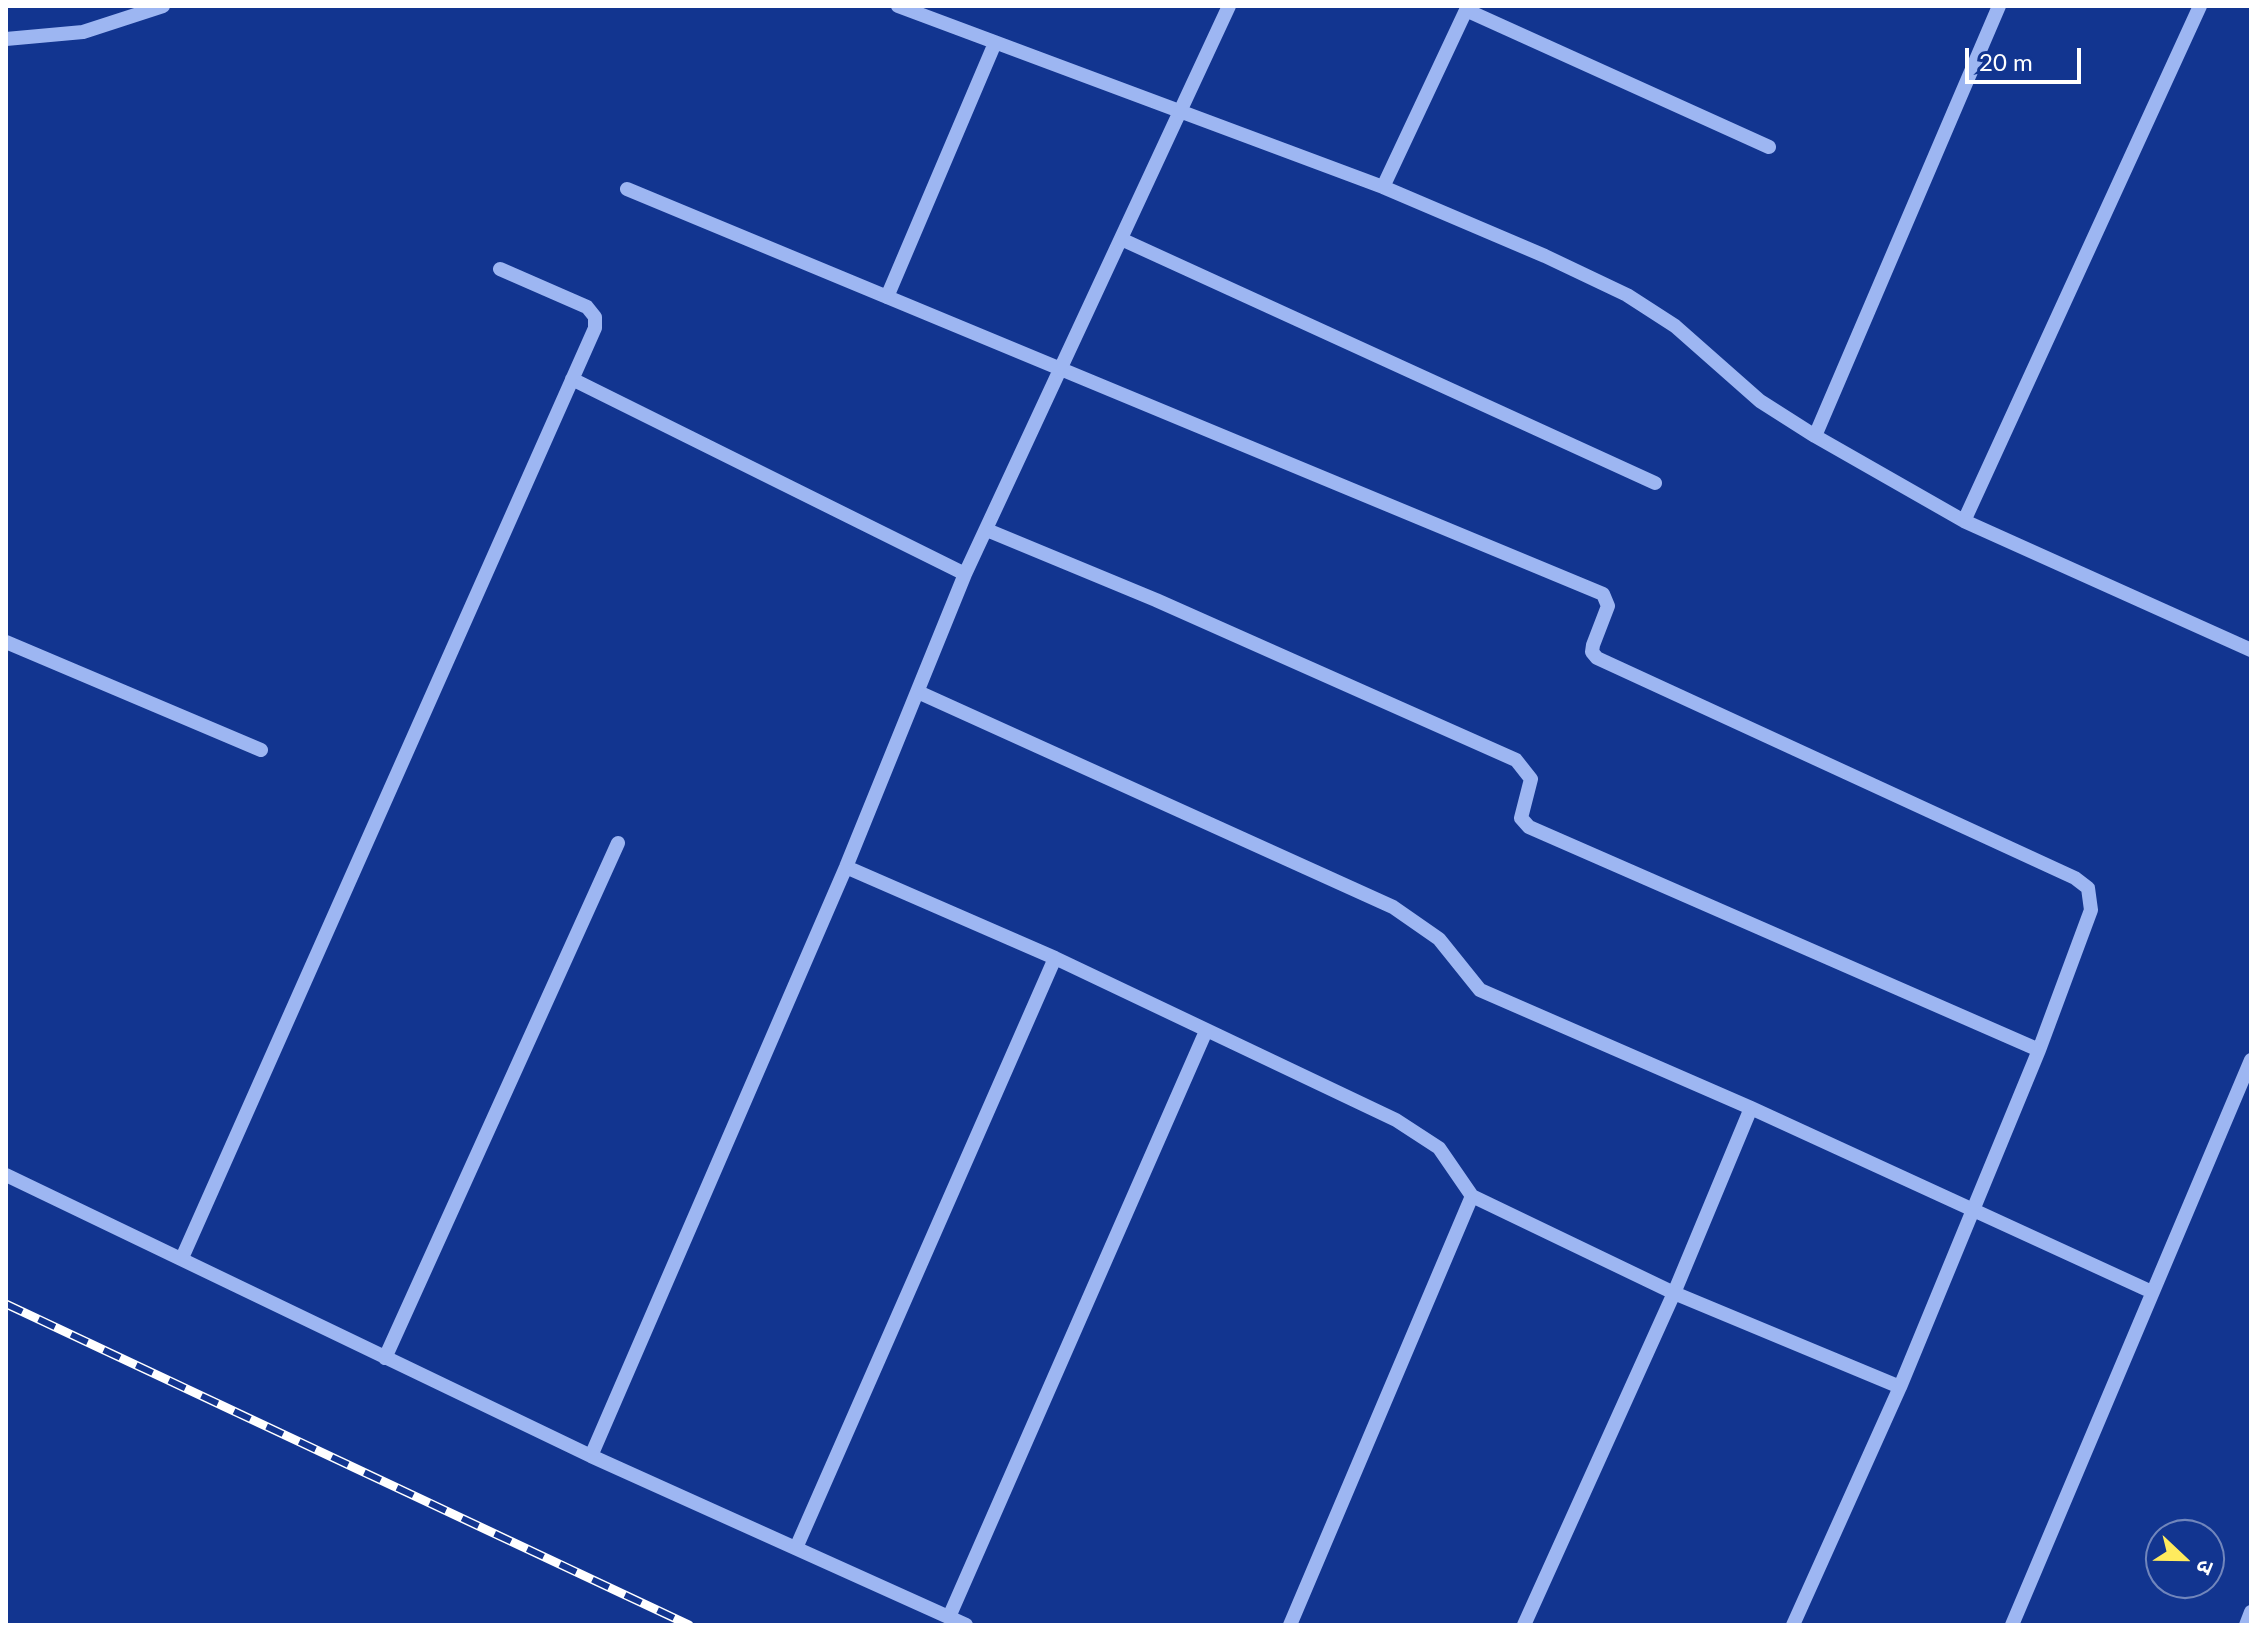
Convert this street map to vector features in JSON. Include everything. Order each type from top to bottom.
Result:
[{"type":"street","points":[[6,39],[83,32],[163,6]]},
{"type":"street","points":[[898,6],[1383,187],[1627,295],[1675,326],[1760,401],[1964,521],[2251,650]]},
{"type":"street","points":[[591,1456],[846,867],[965,574],[1229,6]]},
{"type":"street","points":[[1815,436],[1999,6]]},
{"type":"street","points":[[1964,521],[2200,6]]},
{"type":"street","points":[[1383,187],[1467,8],[1769,147]]},
{"type":"street","points":[[887,297],[995,43]]},
{"type":"street","points":[[627,189],[1603,594],[1608,606],[1593,645],[1592,652],[1597,658],[2075,878],[2088,888],[2091,910],[2039,1050],[1900,1387],[1793,1625]]},
{"type":"street","points":[[1121,239],[1655,483]]},
{"type":"street","points":[[182,1258],[595,328],[595,317],[587,307],[500,269]]},
{"type":"street","points":[[572,379],[965,574]]},
{"type":"street","points":[[987,530],[1156,600],[1516,760],[1531,779],[1521,818],[1529,827],[2039,1050]]},
{"type":"street","points":[[6,642],[261,750]]},
{"type":"street","points":[[918,692],[1393,907],[1439,939],[1480,990],[1751,1108],[1973,1213],[2152,1292]]},
{"type":"street","points":[[385,1358],[618,843]]},
{"type":"street","points":[[846,867],[1055,958],[1396,1120],[1439,1148],[1472,1196],[1674,1293],[1900,1387]]},
{"type":"street","points":[[796,1548],[1055,958]]},
{"type":"street","points":[[949,1617],[1206,1031]]},
{"type":"street","points":[[2012,1625],[2251,1060]]},
{"type":"street","points":[[1524,1625],[1674,1293],[1751,1108]]},
{"type":"street","points":[[6,1175],[591,1456],[966,1625]]},
{"type":"street","points":[[1290,1625],[1472,1196]]},
{"type":"street","points":[[2246,1625],[2251,1612]]},
{"type":"railway","points":[[6,1304],[689,1625]]}]
